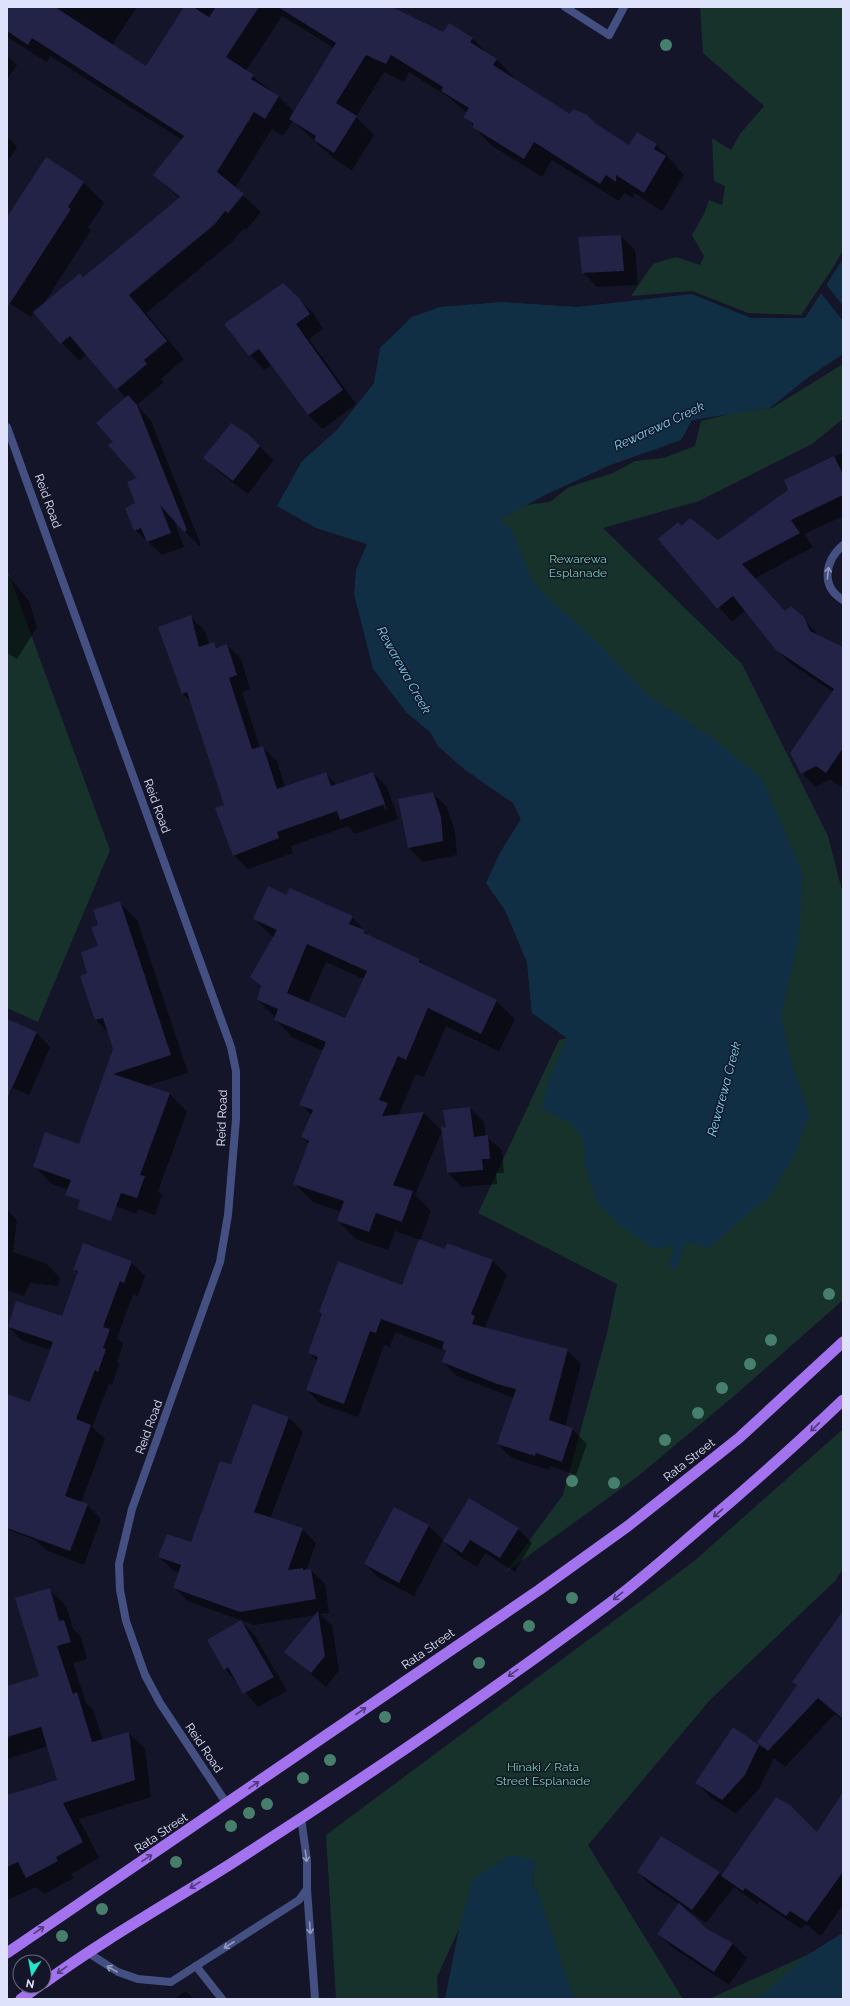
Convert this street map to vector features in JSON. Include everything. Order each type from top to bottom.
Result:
[{"type":"main road","name":"Rata Street","points":[[7,1953],[539,1590],[628,1526],[739,1438],[843,1342]]},
{"type":"main road","points":[[52,1976],[87,1952],[228,1865],[301,1817],[474,1701],[608,1605],[728,1504],[843,1400]]},
{"type":"street","points":[[565,7],[609,35],[624,7]]},
{"type":"street","name":"Reid Road","points":[[7,427],[232,1047],[236,1071],[235,1126],[228,1215],[220,1262],[132,1508],[119,1564],[120,1590],[126,1621],[145,1675],[160,1703],[227,1804]]},
{"type":"street","points":[[843,545],[829,564],[827,580],[830,589],[843,600]]},
{"type":"street","points":[[301,1817],[307,1861],[307,1889],[315,1999]]},
{"type":"street","points":[[87,1952],[113,1970],[138,1979],[171,1982],[298,1900],[307,1889]]},
{"type":"street","points":[[196,1966],[222,1999]]},
{"type":"green space","points":[[700,7],[843,7],[843,250],[801,315],[748,313],[692,291],[631,296],[653,264],[676,257],[700,265],[704,256],[692,235],[704,214],[709,200],[722,205],[725,186],[714,181],[712,138],[731,150],[740,134],[764,106],[703,53]]},
{"type":"green space","name":"Rewarewa Esplanade","points":[[843,364],[843,419],[812,444],[699,501],[603,528],[742,664],[828,836],[843,894],[843,1300],[733,1397],[637,1477],[506,1572],[563,1495],[607,1333],[617,1284],[478,1213],[559,1040],[567,1038],[532,1013],[527,962],[505,910],[486,883],[500,853],[521,819],[513,803],[464,769],[438,746],[519,767],[433,552],[525,505],[550,502],[569,487],[613,473],[635,461],[664,458],[695,446],[701,421],[741,411],[772,408]]},
{"type":"green space","points":[[7,569],[110,850],[38,1022],[7,1008]]},
{"type":"green space","name":"Hīnaki / Rata Street Esplanade","points":[[843,1429],[843,1569],[835,1581],[710,1700],[588,1845],[683,1999],[532,1999],[538,1893],[532,1885],[535,1861],[445,1999],[459,1929],[437,1977],[438,1999],[336,1999],[326,1835],[693,1562]]},
{"type":"green space","points":[[843,1933],[803,1999],[709,1999],[809,1954]]},
{"type":"water","points":[[843,259],[843,354],[806,379],[770,408],[692,420],[681,440],[608,466],[545,495],[500,520],[513,532],[532,580],[544,595],[591,636],[648,695],[714,739],[762,779],[802,871],[801,914],[798,944],[781,1016],[794,1070],[810,1114],[796,1151],[772,1194],[707,1249],[694,1243],[654,1249],[620,1225],[598,1204],[584,1163],[584,1142],[571,1123],[542,1109],[549,1079],[567,1038],[532,1013],[527,962],[505,910],[486,883],[500,853],[521,819],[513,803],[464,769],[438,746],[430,732],[407,713],[373,669],[354,594],[356,570],[367,544],[316,528],[277,506],[302,461],[337,430],[374,383],[380,348],[412,317],[440,307],[501,302],[577,307],[692,294],[751,318],[805,318]]},
{"type":"water","points":[[511,1854],[535,1861],[532,1885],[538,1893],[572,1993],[576,1999],[445,1999],[460,1927],[472,1880]]},
{"type":"water","points":[[843,1933],[843,1999],[758,1999],[809,1954]]},
{"type":"pier","points":[[826,284],[843,306],[843,321],[820,292]]},
{"type":"building","points":[[7,7],[55,7],[146,66],[184,7],[193,7],[209,17],[216,7],[259,7],[226,57],[254,75],[251,79],[279,96],[265,119],[254,112],[217,172],[244,194],[228,213],[225,211],[215,224],[129,295],[167,341],[144,360],[147,364],[116,390],[70,336],[60,344],[33,312],[80,273],[83,277],[180,197],[153,175],[184,136],[32,38],[28,45],[7,31]]},
{"type":"building","points":[[278,7],[392,7],[443,32],[449,23],[473,38],[470,42],[497,59],[493,65],[570,114],[573,109],[586,114],[596,124],[629,145],[637,132],[657,144],[654,149],[666,156],[644,193],[616,175],[616,182],[606,175],[600,184],[534,142],[524,159],[472,127],[474,124],[463,117],[469,108],[441,91],[443,87],[391,55],[386,64],[366,55],[336,103],[357,116],[334,153],[314,140],[316,136],[289,119],[336,43]]},
{"type":"building","points":[[46,157],[84,182],[68,207],[71,209],[7,308],[7,217]]},
{"type":"building","points":[[621,235],[624,271],[582,273],[578,237]]},
{"type":"building","points":[[283,283],[299,298],[310,314],[296,324],[343,390],[308,415],[259,349],[249,356],[224,324]]},
{"type":"building","points":[[128,395],[137,405],[187,530],[184,532],[160,505],[171,533],[147,542],[141,528],[134,531],[125,508],[135,503],[127,482],[137,478],[108,445],[113,442],[96,423]]},
{"type":"building","points":[[231,423],[248,434],[260,446],[233,481],[203,458]]},
{"type":"building","points":[[834,456],[843,474],[843,495],[791,520],[800,533],[742,564],[785,611],[791,606],[804,617],[810,631],[843,647],[843,748],[826,773],[816,766],[801,774],[790,753],[834,689],[776,650],[733,596],[717,609],[658,539],[678,522],[681,526],[690,518],[718,540],[788,490],[784,480]]},
{"type":"building","points":[[191,615],[199,647],[214,642],[216,648],[227,644],[237,675],[229,678],[252,749],[263,746],[277,789],[326,772],[331,786],[373,772],[385,804],[340,820],[337,811],[277,832],[279,838],[233,856],[215,808],[224,805],[187,692],[182,694],[158,627]]},
{"type":"building","points":[[433,792],[441,817],[443,841],[408,848],[398,799]]},
{"type":"building","points":[[268,886],[286,895],[290,888],[353,916],[349,924],[365,930],[364,933],[420,959],[419,962],[497,1000],[481,1034],[428,1008],[406,1060],[398,1056],[379,1100],[388,1103],[382,1116],[424,1112],[393,1185],[413,1191],[402,1222],[376,1213],[369,1232],[337,1221],[344,1201],[293,1184],[309,1141],[301,1137],[313,1110],[299,1105],[326,1042],[274,1020],[278,1009],[257,1000],[261,986],[250,977],[277,930],[253,919]],"holes":[[[307,944],[367,971],[345,1018],[287,993]]]},
{"type":"building","points":[[120,901],[171,1055],[113,1074],[170,1093],[140,1175],[145,1176],[137,1198],[121,1193],[111,1221],[77,1209],[80,1200],[65,1195],[71,1180],[33,1167],[45,1132],[79,1144],[113,1049],[103,1018],[95,1020],[80,976],[87,973],[81,952],[98,946],[91,927],[98,925],[93,910]]},
{"type":"building","points":[[7,1019],[37,1032],[7,1099]]},
{"type":"building","points":[[470,1107],[474,1137],[488,1135],[490,1159],[482,1159],[483,1170],[447,1173],[441,1126],[446,1128],[443,1110]]},
{"type":"building","points":[[419,1239],[445,1249],[447,1243],[493,1260],[471,1314],[475,1316],[472,1324],[568,1349],[549,1420],[573,1428],[562,1462],[536,1453],[535,1456],[497,1444],[516,1389],[497,1384],[442,1362],[446,1351],[442,1349],[444,1342],[381,1319],[376,1333],[370,1331],[344,1404],[306,1390],[318,1357],[308,1353],[322,1314],[319,1312],[338,1261],[402,1285]]},
{"type":"building","points":[[83,1243],[132,1261],[124,1283],[120,1281],[103,1327],[110,1329],[103,1348],[106,1349],[98,1372],[95,1370],[76,1419],[91,1425],[65,1496],[88,1504],[70,1551],[7,1528],[7,1394],[30,1402],[53,1342],[8,1327],[16,1301],[62,1316],[78,1271],[73,1270]]},
{"type":"building","points":[[253,1404],[289,1417],[254,1512],[303,1528],[288,1570],[303,1568],[303,1570],[311,1569],[316,1599],[240,1612],[173,1588],[181,1565],[158,1557],[167,1534],[191,1542],[220,1461],[231,1464]]},
{"type":"building","points":[[469,1498],[519,1528],[500,1558],[470,1540],[462,1553],[443,1541]]},
{"type":"building","points":[[394,1507],[429,1525],[399,1583],[364,1564]]},
{"type":"building","points":[[50,1588],[59,1621],[64,1620],[71,1642],[57,1646],[73,1694],[77,1692],[92,1742],[129,1732],[135,1780],[63,1803],[83,1842],[56,1857],[58,1861],[26,1878],[18,1862],[7,1867],[7,1795],[57,1780],[41,1727],[7,1737],[7,1686],[39,1676],[15,1598]]},
{"type":"building","points":[[318,1611],[325,1656],[311,1673],[284,1652]]},
{"type":"building","points":[[843,1611],[843,1719],[818,1698],[768,1751],[757,1742],[797,1685],[792,1682]]},
{"type":"building","points":[[241,1620],[274,1677],[243,1694],[228,1667],[224,1670],[207,1640]]},
{"type":"building","points":[[733,1727],[759,1745],[745,1775],[722,1800],[695,1783]]},
{"type":"building","points":[[843,1792],[843,1872],[807,1922],[790,1911],[786,1916],[745,1888],[743,1891],[721,1876],[776,1797],[790,1805],[817,1832]]},
{"type":"building","points":[[661,1836],[720,1872],[692,1910],[637,1872]]},
{"type":"building","points":[[679,1903],[707,1929],[733,1943],[714,1972],[657,1934]]},
{"type":"waterway","name":"Rewarewa Creek","points":[[674,1264],[683,1233]]}]
